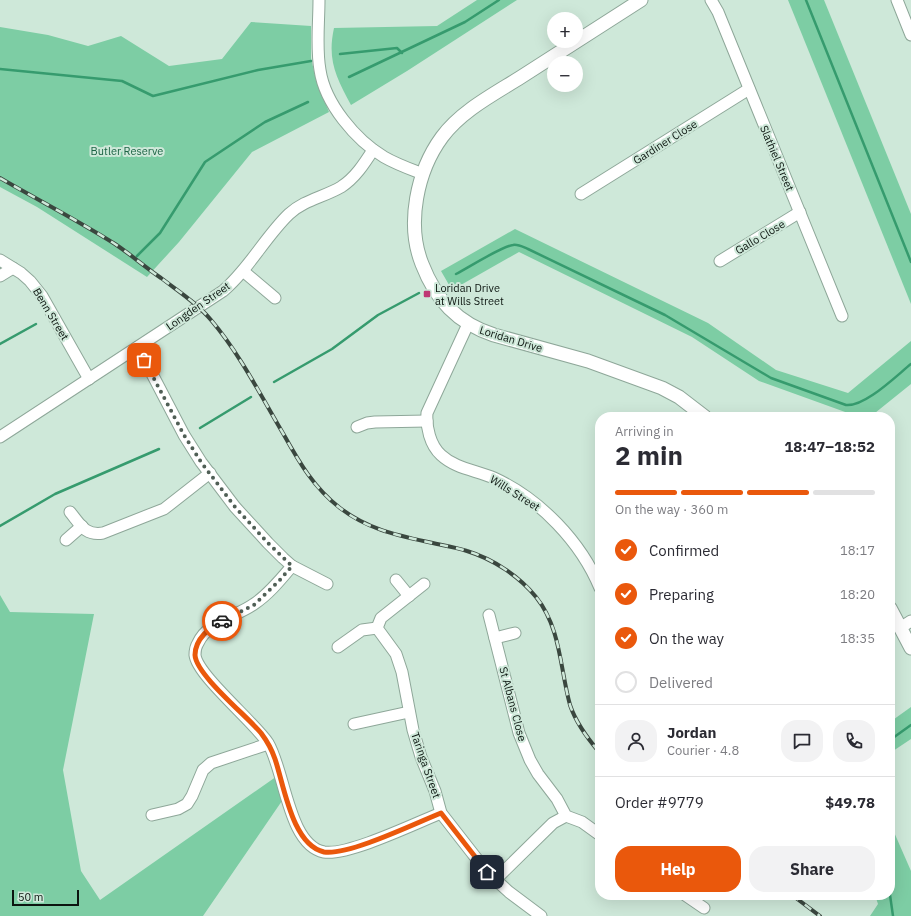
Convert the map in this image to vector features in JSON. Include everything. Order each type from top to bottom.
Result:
[{"type":"street","points":[[319,0],[318,53],[320,72],[326,89],[341,117],[360,139],[373,150],[394,163],[423,174]]},
{"type":"street","name":"Loridan Drive","points":[[641,0],[480,103],[453,125],[442,137],[433,152],[418,189],[414,216],[417,244],[421,262],[427,277],[451,312],[468,324],[480,331],[608,367],[662,388],[679,397],[698,412]]},
{"type":"street","name":"Slathiel Street","points":[[711,0],[718,12],[842,316]]},
{"type":"street","points":[[897,0],[911,35]]},
{"type":"street","name":"Gardiner Close","points":[[580,194],[749,89]]},
{"type":"street","name":"Longden Street","points":[[0,437],[223,291],[243,271],[281,222],[290,213],[300,205],[341,187],[356,174],[373,150]]},
{"type":"street","name":"Gallo Close","points":[[720,261],[800,212]]},
{"type":"street","name":"Benn Street","points":[[0,260],[21,273],[30,281],[42,296],[89,379]]},
{"type":"street","points":[[0,276],[13,268]]},
{"type":"street","points":[[243,271],[275,298]]},
{"type":"street","name":"Wills Street","points":[[468,324],[427,413],[427,421],[432,442],[440,454],[448,461],[457,466],[494,478],[518,492],[547,513],[584,556],[595,578]]},
{"type":"street","points":[[138,347],[184,435],[235,507],[263,538],[292,566],[327,584]]},
{"type":"street","points":[[357,427],[375,422],[427,421]]},
{"type":"street","points":[[70,512],[89,532],[99,533],[157,513],[171,505],[210,473]]},
{"type":"street","points":[[66,540],[82,526]]},
{"type":"street","points":[[292,566],[254,605],[218,623],[206,632],[197,643],[195,655],[200,668],[212,683],[260,733],[268,744],[275,758],[296,826],[305,839],[314,847],[324,852],[341,852],[366,844],[441,813]]},
{"type":"street","points":[[396,580],[408,596]]},
{"type":"street","points":[[338,647],[362,630],[377,628],[381,618],[424,584]]},
{"type":"street","points":[[895,613],[905,624],[911,648]]},
{"type":"street","name":"St Albans Close","points":[[489,615],[519,733],[525,749],[538,774],[557,798],[566,816]]},
{"type":"street","name":"Taringa Street","points":[[377,628],[396,654],[402,672],[409,712],[421,757],[435,791],[441,813],[471,853],[495,880],[541,916]]},
{"type":"street","points":[[495,638],[515,633]]},
{"type":"street","points":[[354,724],[409,712]]},
{"type":"street","points":[[152,815],[178,809],[187,804],[203,770],[211,763],[268,744]]},
{"type":"street","points":[[495,880],[553,823],[566,816],[582,822],[595,831]]},
{"type":"street","points":[[692,900],[704,908]]},
{"type":"green space","points":[[477,0],[517,0],[407,71],[351,105],[337,77],[332,59],[332,39],[334,28],[437,26]]},
{"type":"green space","points":[[788,0],[824,0],[911,214],[911,304]]},
{"type":"green space","name":"Butler Reserve","points":[[251,22],[311,26],[311,58],[316,80],[329,112],[252,152],[179,242],[147,277],[37,207],[0,187],[0,27],[48,35],[88,46],[121,36],[169,66],[222,59]]},
{"type":"green space","points":[[515,229],[708,323],[776,370],[848,393],[911,341],[911,384],[876,412],[845,412],[759,381],[692,337],[519,252],[452,290],[441,271]]},
{"type":"green space","points":[[0,595],[10,612],[94,614],[63,770],[81,871],[100,900],[280,774],[286,795],[203,916],[0,916]]},
{"type":"green space","points":[[911,707],[911,739],[895,750],[895,718]]},
{"type":"green space","points":[[895,834],[911,871],[911,916],[870,916],[878,904],[877,900],[895,900]]},
{"type":"waterway","points":[[349,77],[465,22],[499,0]]},
{"type":"waterway","points":[[806,0],[911,262]]},
{"type":"waterway","points":[[340,54],[397,48],[402,53]]},
{"type":"waterway","points":[[0,69],[122,81],[153,96],[258,70],[311,61]]},
{"type":"waterway","points":[[137,256],[160,233],[205,162],[265,122],[308,102]]},
{"type":"waterway","points":[[456,274],[501,249],[513,245],[520,246],[665,315],[771,378],[846,405],[854,404],[871,396],[911,364]]},
{"type":"waterway","points":[[274,382],[332,349],[378,315],[419,293]]},
{"type":"waterway","points":[[0,344],[36,324]]},
{"type":"waterway","points":[[200,428],[251,397]]},
{"type":"waterway","points":[[0,526],[55,494],[159,449]]},
{"type":"waterway","points":[[895,736],[911,725]]},
{"type":"waterway","points":[[891,900],[893,916]]},
{"type":"railway","points":[[0,178],[115,244],[200,308],[222,333],[241,361],[295,455],[308,474],[322,492],[340,508],[351,516],[386,532],[477,554],[505,569],[522,582],[536,597],[550,622],[559,649],[570,705],[583,730],[595,747]]},
{"type":"railway","points":[[799,900],[820,916]]},
{"type":"way so far","points":[[144,360],[184,435],[201,462],[235,507],[268,543],[292,566],[254,605],[222,621]]},
{"type":"place","name":"Loridan Drive at Wills Street","points":[[427,294]]},
{"type":"route","points":[[222,621],[206,632],[197,643],[195,655],[200,668],[212,683],[260,733],[268,744],[275,758],[296,826],[305,839],[314,847],[324,852],[341,852],[366,844],[441,813],[487,872]]}]
